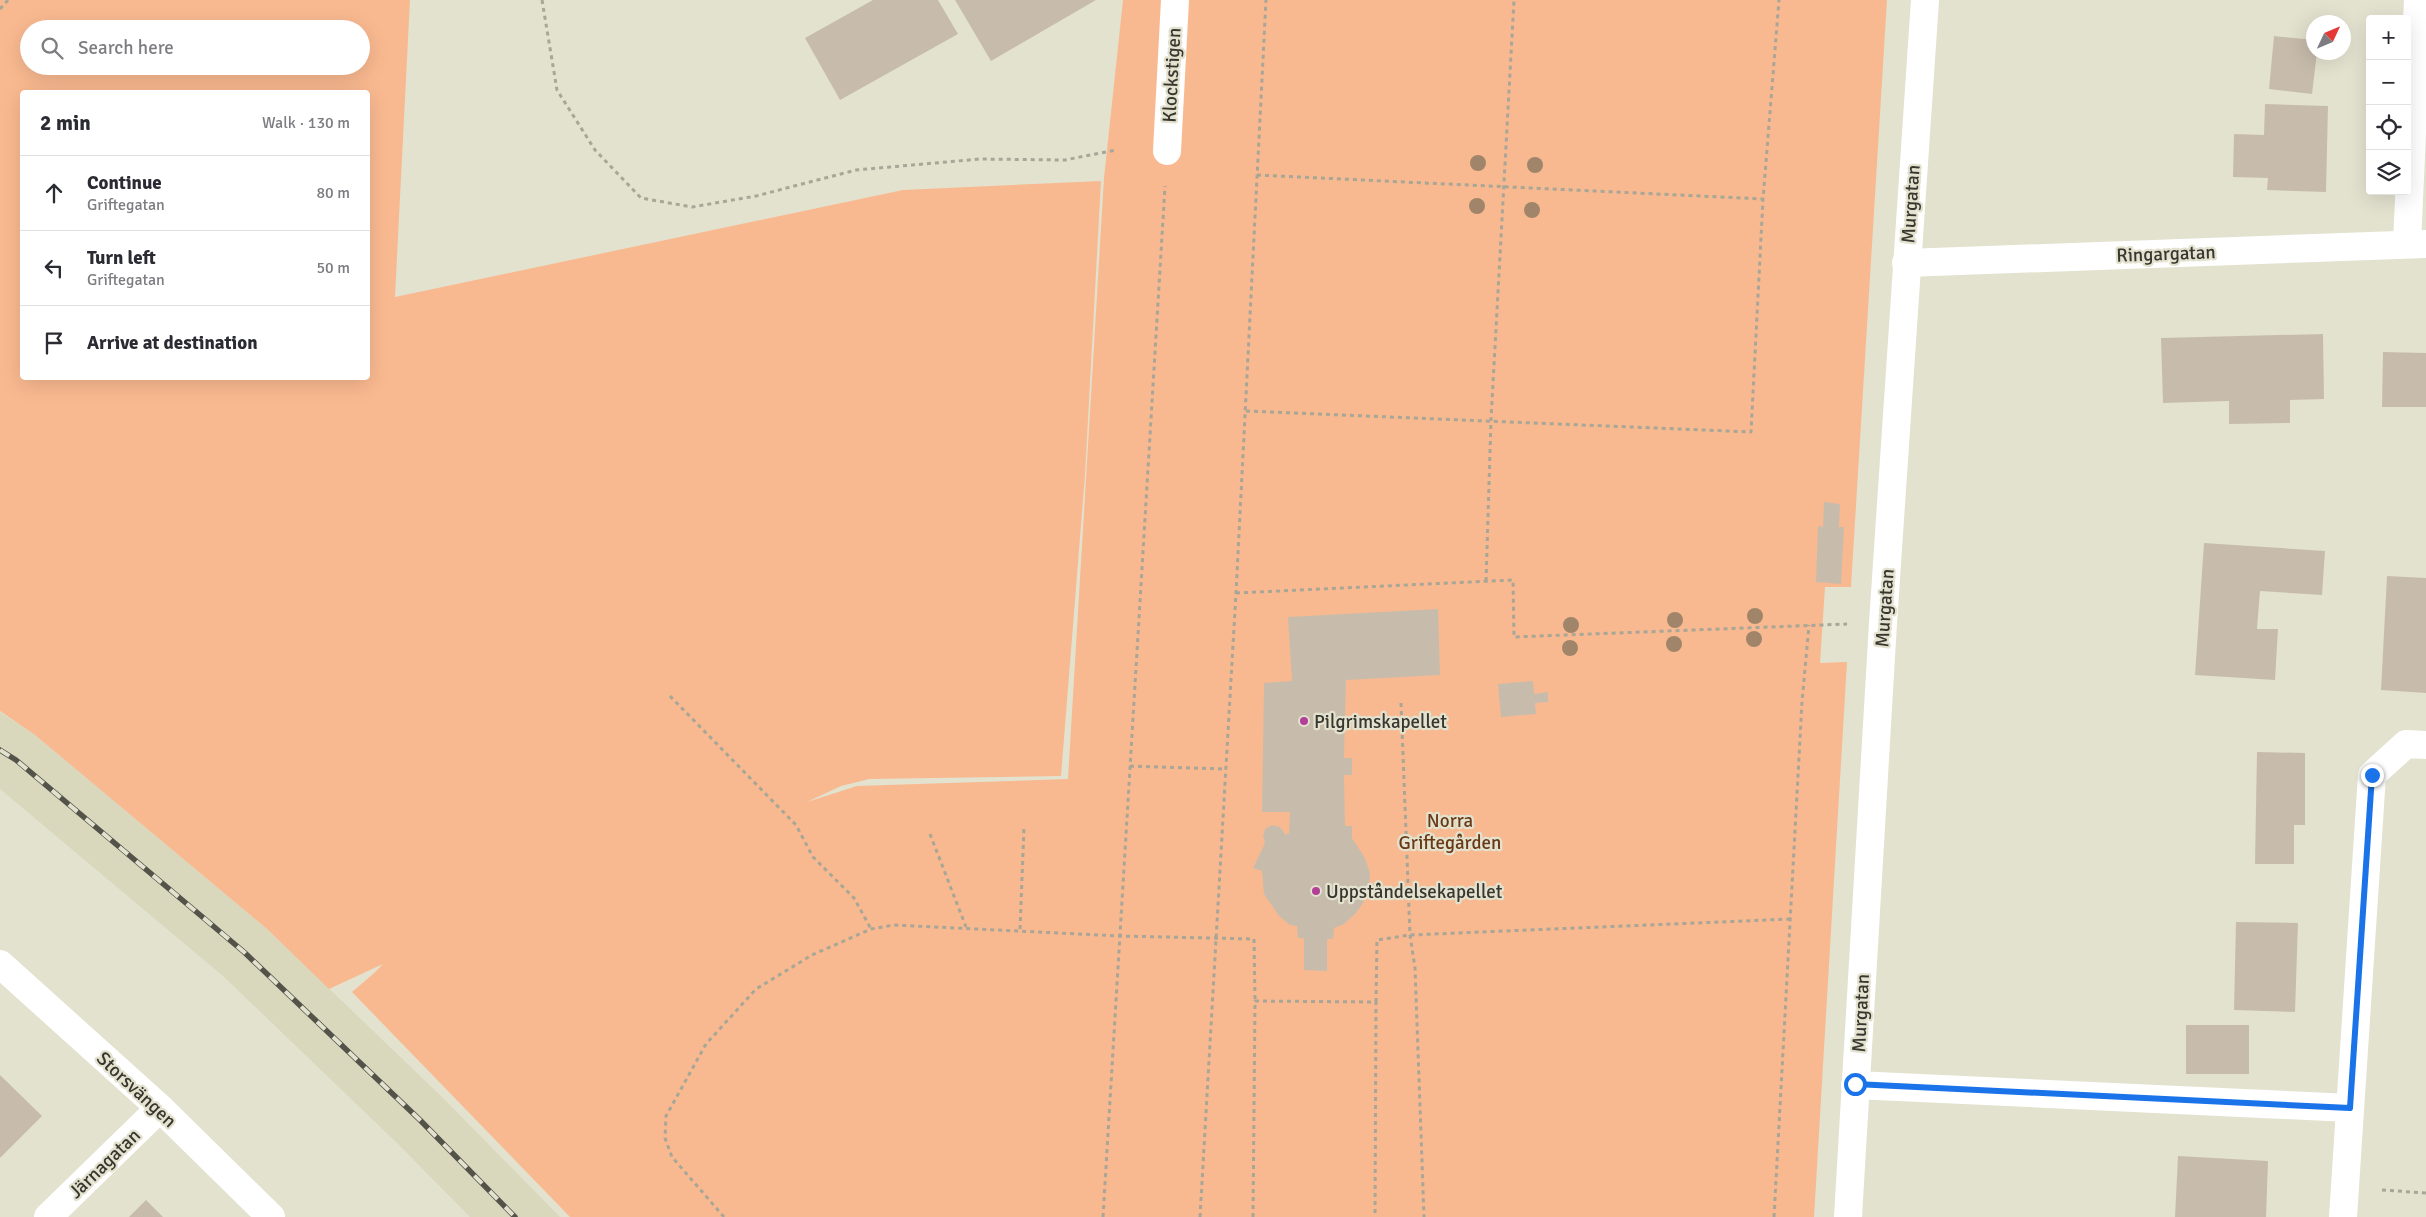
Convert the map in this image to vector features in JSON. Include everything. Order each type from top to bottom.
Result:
[{"type":"street","name":"Klockstigen","points":[[1167,151],[1175,0]]},
{"type":"street","name":"Murgatan","points":[[1848,1217],[1883,623],[1924,0]]},
{"type":"street","points":[[2416,244],[2418,0]]},
{"type":"street","name":"Ringargatan","points":[[1906,263],[2416,244]]},
{"type":"street","points":[[2343,1217],[2372,775],[2406,744],[2426,745]]},
{"type":"street","name":"Storsvängen","points":[[0,964],[160,1108],[272,1217]]},
{"type":"street","points":[[1855,1084],[2350,1108]]},
{"type":"street","name":"Järnagatan","points":[[48,1217],[160,1108]]},
{"type":"path","points":[[0,9],[8,0]]},
{"type":"path","points":[[542,0],[557,90],[595,150],[641,198],[692,207],[756,196],[856,170],[980,159],[1065,160],[1116,150]]},
{"type":"path","points":[[1200,1217],[1224,769],[1246,411],[1266,0]]},
{"type":"path","points":[[1486,581],[1491,420],[1514,0]]},
{"type":"path","points":[[1246,411],[1751,432],[1764,199],[1779,0]]},
{"type":"path","points":[[1103,1217],[1167,151]]},
{"type":"path","points":[[1257,175],[1764,199]]},
{"type":"path","points":[[1236,593],[1513,580],[1514,637],[1883,623]]},
{"type":"path","points":[[1774,1217],[1802,702],[1809,625]]},
{"type":"path","points":[[670,696],[796,825],[813,857],[854,898],[871,929]]},
{"type":"path","points":[[1401,702],[1410,935],[1415,968],[1424,1217]]},
{"type":"path","points":[[1130,766],[1224,769]]},
{"type":"path","points":[[1020,930],[1024,827]]},
{"type":"path","points":[[930,834],[966,927]]},
{"type":"path","points":[[1375,1217],[1377,940],[1410,935],[1791,919]]},
{"type":"path","points":[[724,1217],[672,1157],[665,1138],[666,1116],[706,1044],[756,990],[812,955],[871,929],[894,925],[966,927],[1120,936],[1254,939],[1253,1217]]},
{"type":"path","points":[[1254,1002],[1376,1002]]},
{"type":"path","points":[[2344,1188],[2426,1193]]},
{"type":"shaded area","points":[[0,712],[35,735],[266,928],[442,1097],[560,1217],[470,1217],[397,1143],[223,976],[0,789]]},
{"type":"green space","name":"Norra Griftegården","points":[[0,0],[410,0],[395,297],[903,190],[1101,181],[1085,475],[1061,776],[869,779],[841,786],[807,802],[857,786],[1068,779],[1104,178],[1123,0],[1887,0],[1851,587],[1825,587],[1820,663],[1847,662],[1814,1217],[570,1217],[352,992],[383,964],[329,989],[266,928],[35,735],[0,711]]},
{"type":"building","points":[[873,0],[938,0],[958,34],[840,100],[805,38]]},
{"type":"building","points":[[955,0],[1096,0],[991,61]]},
{"type":"building","points":[[2274,36],[2306,39],[2306,60],[2316,60],[2312,94],[2269,89]]},
{"type":"building","points":[[2265,104],[2328,106],[2326,192],[2267,190],[2268,178],[2233,177],[2234,134],[2264,135]]},
{"type":"building","points":[[2323,334],[2324,399],[2290,400],[2290,423],[2229,424],[2229,401],[2163,403],[2161,338]]},
{"type":"building","points":[[2383,352],[2426,353],[2426,407],[2382,407]]},
{"type":"building","points":[[1824,502],[1840,504],[1839,527],[1844,527],[1841,584],[1816,582],[1818,526],[1823,527]]},
{"type":"building","points":[[2204,543],[2325,551],[2322,595],[2260,591],[2257,629],[2278,629],[2275,680],[2195,675]]},
{"type":"building","points":[[2387,576],[2426,578],[2426,693],[2381,690]]},
{"type":"building","name":"Pilgrimskapellet","points":[[1438,609],[1440,675],[1346,680],[1344,758],[1352,758],[1352,775],[1344,775],[1345,826],[1352,826],[1352,838],[1365,858],[1370,873],[1369,887],[1363,903],[1356,913],[1344,924],[1334,928],[1333,939],[1327,939],[1327,971],[1304,970],[1304,938],[1298,938],[1297,926],[1290,925],[1279,916],[1264,894],[1262,871],[1253,868],[1265,843],[1263,837],[1265,829],[1272,825],[1280,827],[1286,835],[1289,833],[1290,812],[1262,812],[1264,683],[1292,681],[1288,617]]},
{"type":"building","points":[[1533,681],[1534,694],[1548,692],[1548,702],[1535,703],[1536,714],[1501,717],[1498,684]]},
{"type":"building","points":[[2257,752],[2305,753],[2305,825],[2294,825],[2294,864],[2255,864]]},
{"type":"building","points":[[2236,922],[2298,923],[2295,1012],[2234,1010]]},
{"type":"building","points":[[2186,1025],[2249,1025],[2249,1074],[2186,1074]]},
{"type":"building","points":[[0,1075],[42,1116],[0,1158]]},
{"type":"building","points":[[2178,1156],[2268,1161],[2266,1217],[2175,1217]]},
{"type":"building","points":[[146,1200],[163,1217],[129,1217]]},
{"type":"railway","points":[[0,750],[16,760],[244,952],[420,1120],[515,1217]]},
{"type":"place","name":"Pilgrimskapellet","points":[[1304,721]]},
{"type":"place","name":"Uppståndelsekapellet","points":[[1316,891]]},
{"type":"route","points":[[1855,1084],[2350,1108],[2372,775]]}]
